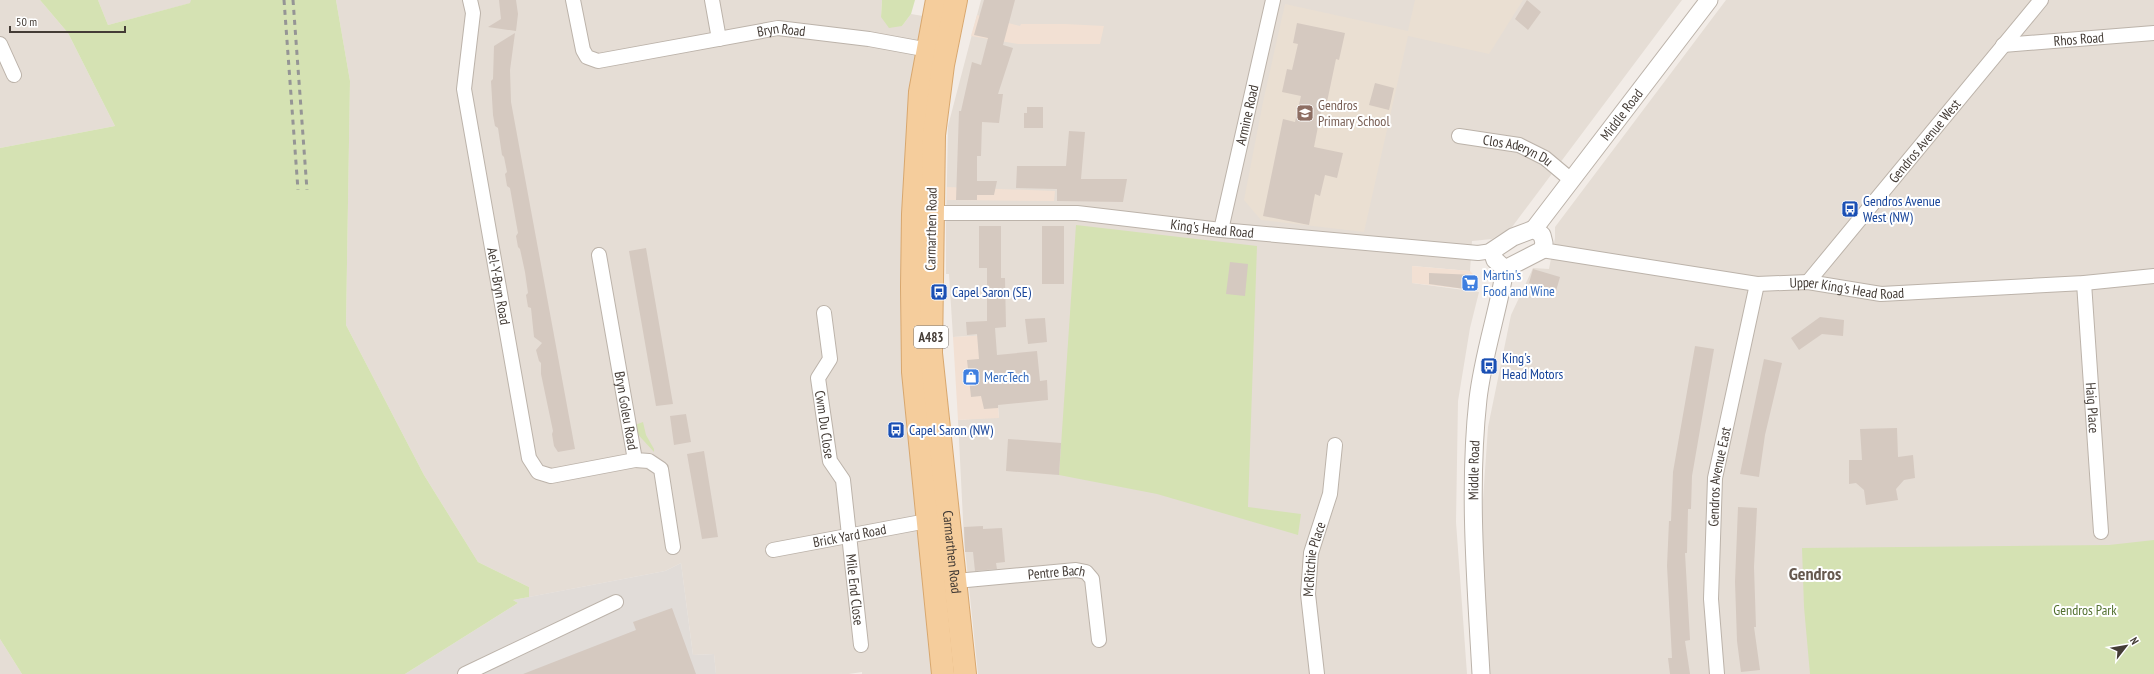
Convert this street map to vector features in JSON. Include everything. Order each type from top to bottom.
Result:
[{"type":"main road","name":"Carmarthen Road","points":[[937,0],[927,47],[920,92],[917,133],[912,287],[913,372],[943,674]]},
{"type":"main road","name":"Carmarthen Road","points":[[956,0],[943,65],[934,135],[931,213],[931,353],[965,674]]},
{"type":"street","name":"Ael-Y-Bryn Road","points":[[470,0],[473,13],[464,89],[529,458],[538,472],[551,476],[635,460]]},
{"type":"street","name":"Bryn Road","points":[[572,0],[579,34],[587,57],[598,61],[778,28],[870,39],[918,48],[927,47]]},
{"type":"street","points":[[712,0],[719,39]]},
{"type":"street","name":"Armine Road","points":[[1220,230],[1273,0]]},
{"type":"street","name":"Middle Road","points":[[1534,229],[1570,179],[1709,0]]},
{"type":"street","name":"Gendros Avenue West","points":[[1808,282],[2041,0]]},
{"type":"street","name":"Rhos Road","points":[[2003,45],[2154,34]]},
{"type":"street","points":[[0,44],[14,76]]},
{"type":"street","name":"Clos Aderyn Du","points":[[1459,136],[1519,145],[1545,158],[1570,179]]},
{"type":"street","name":"King's Head Road","points":[[931,213],[1077,213],[1220,230],[1478,253],[1492,251]]},
{"type":"street","points":[[1534,229],[1542,236],[1544,243],[1542,250],[1505,269],[1495,260],[1492,251],[1513,237],[1534,229]]},
{"type":"street","name":"Upper King's Head Road","points":[[1542,250],[1757,284],[1808,282],[1881,294],[2084,283],[2154,276]]},
{"type":"street","name":"Bryn Goleu Road","points":[[599,255],[635,460],[649,461],[661,469],[673,547]]},
{"type":"street","name":"Middle Road","points":[[1481,674],[1474,555],[1474,440],[1478,397],[1505,269]]},
{"type":"street","name":"Haig Place","points":[[2084,283],[2101,532]]},
{"type":"street","name":"Gendros Avenue East","points":[[1717,674],[1711,599],[1715,478],[1757,284]]},
{"type":"street","name":"Cwm Du Close","points":[[824,313],[830,359],[818,378],[830,461],[843,480],[850,536]]},
{"type":"street","name":"McRitchie Place","points":[[1317,674],[1308,594],[1311,553],[1330,494],[1335,445]]},
{"type":"street","name":"Brick Yard Road","points":[[773,550],[927,521]]},
{"type":"street","name":"Mile End Close","points":[[850,536],[861,644]]},
{"type":"street","name":"Pentre Bach","points":[[956,581],[1076,570],[1086,572],[1092,579],[1099,640]]},
{"type":"street","points":[[465,674],[616,602]]},
{"type":"shaded area","points":[[0,0],[40,0],[68,33],[115,126],[0,148]]},
{"type":"shaded area","points":[[98,0],[191,0],[191,3],[108,25]]},
{"type":"shaded area","points":[[336,0],[882,0],[881,17],[902,26],[911,14],[923,16],[907,148],[938,674],[862,674],[862,672],[849,674],[716,674],[714,654],[693,655],[681,563],[665,571],[529,597],[529,587],[478,562],[424,475],[346,325],[350,81]]},
{"type":"shaded area","points":[[981,0],[1682,0],[1512,227],[1492,239],[1472,241],[1470,271],[1412,266],[1412,283],[1479,292],[1470,328],[1458,401],[1456,522],[1467,674],[978,674],[964,539],[958,420],[999,417],[991,335],[953,337],[949,274],[946,274],[946,226],[948,126]]},
{"type":"shaded area","points":[[1415,0],[1523,0],[1489,54],[1408,36],[1364,232],[1261,220],[1244,200],[1263,102],[1285,4],[1408,31]]},
{"type":"shaded area","points":[[1726,0],[2154,0],[2154,674],[1489,674],[1481,529],[1488,427],[1511,315],[1533,268],[1549,269],[1555,238],[1555,227]]},
{"type":"shaded area","points":[[977,15],[1020,26],[1021,24],[1065,24],[1104,26],[1100,44],[1018,44],[971,36]]},
{"type":"shaded area","points":[[947,187],[1055,191],[1054,201],[947,200]]},
{"type":"shaded area","points":[[1412,266],[1470,271],[1473,274],[1474,279],[1472,290],[1412,283]]},
{"type":"shaded area","points":[[992,335],[999,418],[958,420],[953,337]]},
{"type":"shaded area","points":[[681,563],[693,655],[714,654],[716,674],[405,674],[518,603],[513,600],[665,571]]},
{"type":"shaded area","points":[[0,639],[22,674],[0,674]]},
{"type":"green space","points":[[40,0],[98,0],[108,25],[190,3],[191,0],[336,0],[350,81],[346,325],[424,475],[478,562],[529,587],[529,597],[513,600],[518,603],[405,674],[22,674],[0,639],[0,148],[115,126],[68,33]]},
{"type":"green space","points":[[882,0],[915,0],[911,14],[902,26],[889,28],[881,17]]},
{"type":"green space","points":[[1076,225],[1257,246],[1248,507],[1301,514],[1298,535],[1157,494],[1059,475]]},
{"type":"green space","points":[[643,422],[646,435],[654,449],[654,452],[633,429],[635,425]]},
{"type":"green space","name":"Gendros Park","points":[[2154,540],[2154,674],[1810,674],[1804,607],[1802,548],[2109,545]]},
{"type":"building","points":[[499,0],[516,0],[518,14],[516,31],[488,27],[501,19]]},
{"type":"building","points":[[984,0],[1015,0],[1003,45],[1013,48],[998,94],[1003,94],[999,123],[982,122],[981,156],[977,156],[977,181],[997,181],[994,195],[977,195],[977,200],[956,200],[959,111],[961,111],[972,62],[981,65],[988,38],[974,35]]},
{"type":"building","points":[[1527,0],[1541,12],[1528,30],[1515,19]]},
{"type":"building","points":[[1297,23],[1345,33],[1339,60],[1336,59],[1327,102],[1323,101],[1314,147],[1343,153],[1337,178],[1325,175],[1320,196],[1315,194],[1309,225],[1263,216],[1283,119],[1295,122],[1301,96],[1282,92],[1287,69],[1292,70],[1298,44],[1293,43]]},
{"type":"building","points":[[515,33],[510,70],[511,102],[575,449],[558,452],[554,446],[553,431],[541,374],[541,363],[536,350],[542,343],[534,337],[531,308],[528,307],[526,295],[528,293],[525,272],[516,236],[518,233],[510,188],[507,186],[505,174],[507,172],[504,157],[502,155],[498,128],[495,126],[493,115],[491,81],[493,79],[494,46]]},
{"type":"building","points":[[1375,83],[1394,88],[1389,110],[1369,105]]},
{"type":"building","points":[[1027,107],[1043,107],[1043,128],[1024,128],[1024,113],[1027,113]]},
{"type":"building","points":[[1069,131],[1085,132],[1081,179],[1127,179],[1123,202],[1057,201],[1057,189],[1016,188],[1017,166],[1066,166]]},
{"type":"building","points":[[979,226],[1001,226],[1001,278],[1005,278],[1006,327],[995,328],[997,355],[1037,351],[1040,381],[1047,380],[1048,400],[998,405],[998,408],[984,409],[981,396],[971,397],[967,360],[979,359],[977,334],[967,335],[966,322],[987,321],[987,268],[979,268]]},
{"type":"building","points":[[1042,226],[1064,226],[1064,284],[1042,284]]},
{"type":"building","points":[[646,248],[673,404],[656,406],[629,251]]},
{"type":"building","points":[[1230,262],[1248,264],[1245,296],[1226,294]]},
{"type":"building","points":[[1533,269],[1560,277],[1556,291],[1529,283]]},
{"type":"building","points":[[1429,273],[1475,275],[1472,290],[1429,284]]},
{"type":"building","points":[[1820,317],[1844,320],[1843,336],[1822,334],[1799,350],[1791,338]]},
{"type":"building","points":[[1045,318],[1047,342],[1028,344],[1025,319]]},
{"type":"building","points":[[1695,346],[1714,349],[1692,476],[1691,509],[1688,509],[1687,553],[1685,553],[1690,640],[1685,641],[1690,674],[1670,674],[1668,658],[1672,658],[1667,566],[1669,521],[1671,521],[1673,472]]},
{"type":"building","points":[[1764,359],[1782,363],[1765,435],[1759,477],[1740,474]]},
{"type":"building","points":[[686,414],[691,442],[674,445],[670,416]]},
{"type":"building","points":[[1897,428],[1898,457],[1913,455],[1915,478],[1904,480],[1896,489],[1898,500],[1866,505],[1864,490],[1856,483],[1849,484],[1849,460],[1862,460],[1860,429]]},
{"type":"building","points":[[1008,439],[1061,443],[1059,475],[1006,471]]},
{"type":"building","points":[[704,451],[718,537],[702,539],[687,454]]},
{"type":"building","points":[[1738,507],[1757,508],[1754,567],[1756,627],[1754,627],[1760,670],[1741,672],[1737,641],[1735,582]]},
{"type":"building","points":[[983,526],[983,529],[1002,528],[1005,562],[996,563],[997,569],[975,571],[973,552],[965,552],[964,527]]},
{"type":"building","points":[[672,608],[696,674],[523,674],[636,630],[633,622]]},
{"type":"railway","points":[[284,0],[298,190]]},
{"type":"railway","points":[[293,0],[307,190]]},
{"type":"place","name":"Gendros Primary School","points":[[1305,113]]},
{"type":"place","name":"Gendros Avenue West (NW)","points":[[1850,209]]},
{"type":"place","name":"Martin's Food and Wine","points":[[1470,283]]},
{"type":"place","name":"Capel Saron (SE)","points":[[939,292]]},
{"type":"place","name":"King's Head Motors","points":[[1489,366]]},
{"type":"place","name":"MercTech","points":[[971,377]]},
{"type":"place","name":"Capel Saron (NW)","points":[[896,430]]},
{"type":"district","name":"Gendros","points":[[1815,573]]}]
